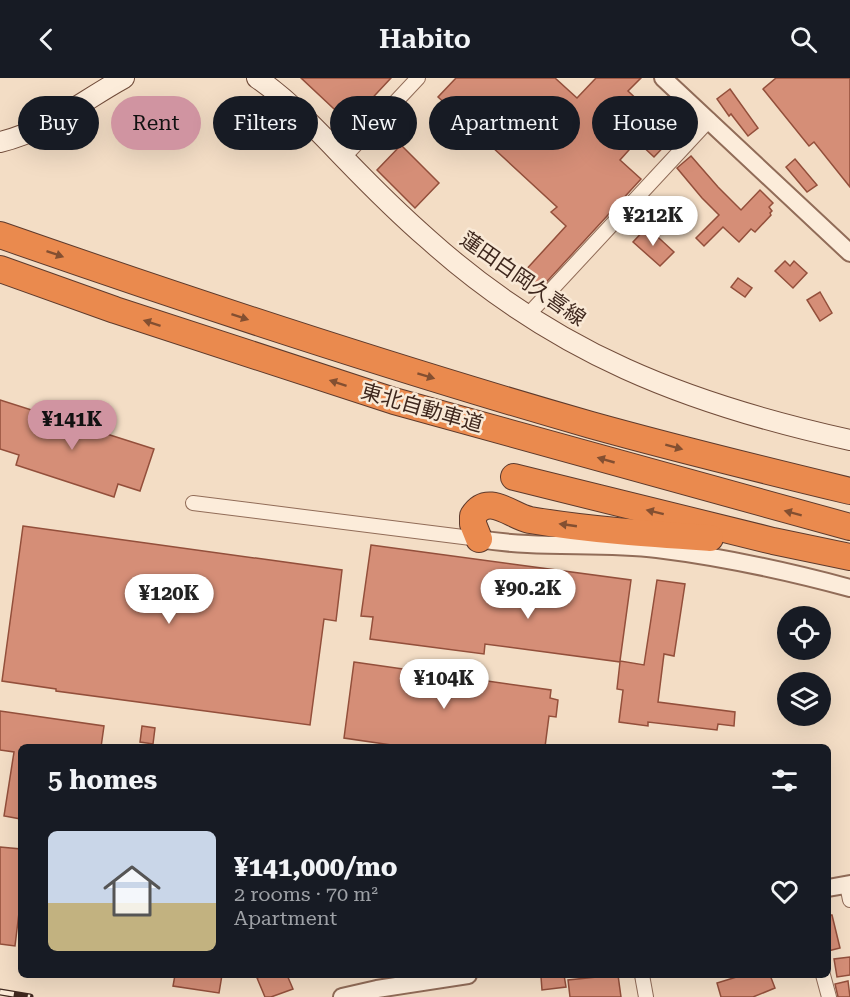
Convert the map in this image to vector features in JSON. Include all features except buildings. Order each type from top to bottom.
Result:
[{"type":"highway","name":"東北自動車道","points":[[0,235],[171,295],[413,372],[603,428],[850,491]]},
{"type":"highway","name":"東北自動車道","points":[[0,269],[115,310],[394,401],[850,527]]},
{"type":"highway","points":[[514,477],[773,541],[850,557]]},
{"type":"highway","points":[[479,539],[473,524],[473,516],[483,506],[491,505],[522,518],[575,526],[703,538],[773,541]]},
{"type":"main road","points":[[0,142],[58,120],[124,78]]},
{"type":"main road","name":"蓮田白岡久喜線","points":[[257,78],[292,106],[402,216],[443,252],[527,316],[592,354],[661,385],[738,411],[850,440]]},
{"type":"street","points":[[343,158],[418,78]]},
{"type":"street","points":[[663,78],[850,253]]},
{"type":"street","points":[[527,316],[709,120]]},
{"type":"street","points":[[193,502],[507,544],[588,544],[657,549],[741,562],[850,588]]},
{"type":"street","points":[[831,888],[849,890]]},
{"type":"street","points":[[342,997],[448,978]]},
{"type":"street","points":[[643,978],[646,997]]},
{"type":"street","points":[[824,978],[829,997]]},
{"type":"railway","points":[[0,992],[30,997]]}]
